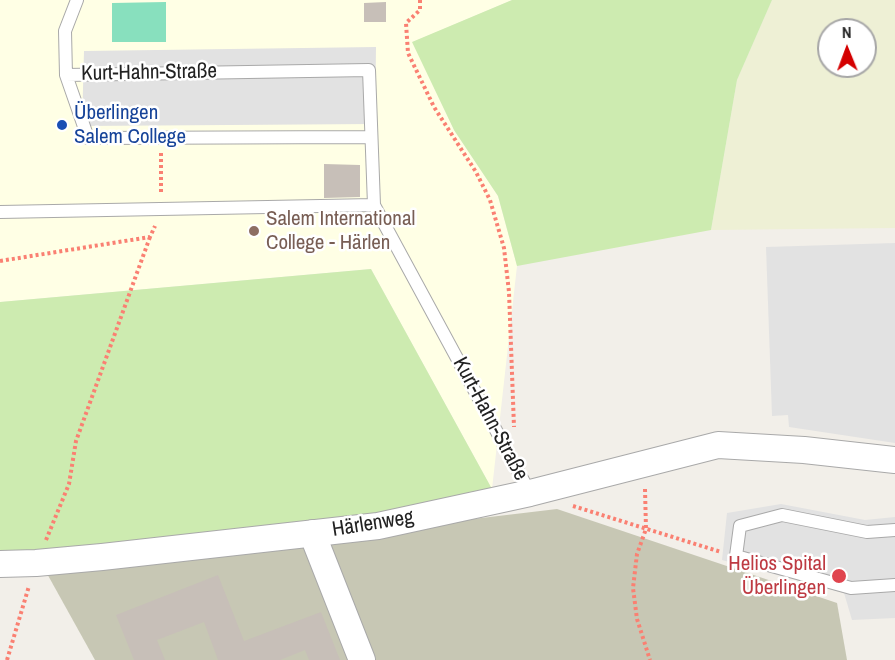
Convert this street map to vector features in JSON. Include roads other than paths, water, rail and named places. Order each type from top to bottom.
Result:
[{"type":"street","name":"Kurt-Hahn-Straße","points":[[530,493],[718,445],[804,450],[895,460]]},
{"type":"street","name":"Härlenweg","points":[[0,564],[36,563],[378,526],[530,493]]},
{"type":"street","points":[[312,533],[362,660]]},
{"type":"lane","points":[[66,75],[65,31],[77,0]]},
{"type":"lane","name":"Kurt-Hahn-Straße","points":[[370,137],[88,138],[66,75],[369,70],[374,205],[530,493]]},
{"type":"lane","points":[[0,213],[374,205]]},
{"type":"lane","points":[[895,530],[867,532],[782,515],[740,526],[736,556],[851,588],[895,585]]},
{"type":"place","name":"Überlingen Salem College","points":[[62,125]]},
{"type":"place","name":"Salem International College - Härlen","points":[[254,231]]},
{"type":"place","name":"Helios Spital Überlingen","points":[[839,576]]}]
